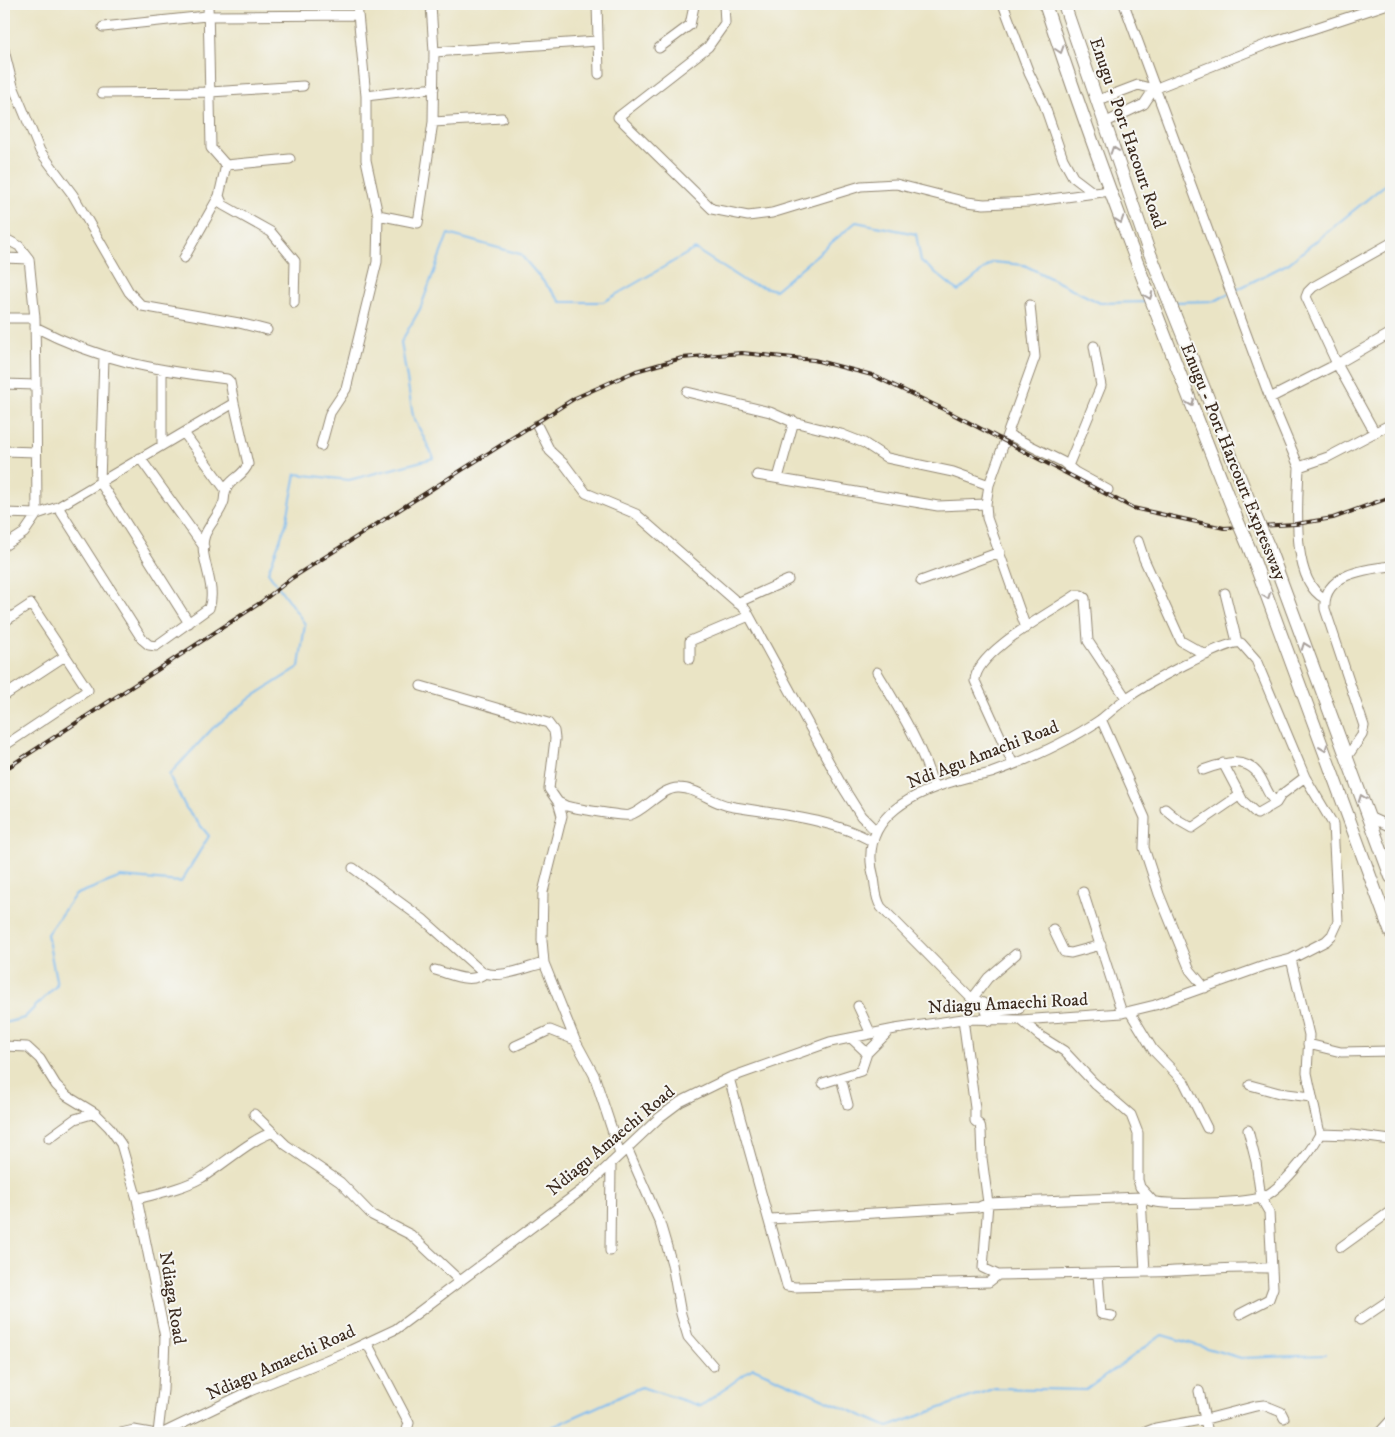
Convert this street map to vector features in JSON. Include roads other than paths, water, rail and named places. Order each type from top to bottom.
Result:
[{"type":"highway","name":"Enugu - Port Harcourt Expressway","points":[[1045,4],[1074,92],[1131,250],[1172,358],[1250,550],[1391,933]]},
{"type":"highway","name":"Enugu - Port Hacourt Road","points":[[1064,4],[1147,246],[1269,548],[1391,876]]},
{"type":"street","points":[[208,4],[211,148],[226,165]]},
{"type":"street","points":[[321,446],[330,413],[346,389],[377,262],[378,215],[366,160],[366,96],[357,4]]},
{"type":"street","points":[[378,215],[418,223],[432,122],[434,52],[431,4]]},
{"type":"street","points":[[596,4],[600,74]]},
{"type":"street","points":[[660,48],[690,25],[694,6],[692,4]]},
{"type":"street","points":[[724,4],[725,23],[708,47],[618,117],[712,209],[748,216],[772,213],[861,186],[896,184],[967,202],[984,204],[1030,202],[1110,191]]},
{"type":"street","points":[[1003,4],[1029,73],[1044,104],[1062,159],[1073,176],[1094,193]]},
{"type":"street","points":[[1124,4],[1270,398],[1299,467],[1296,524],[1306,575],[1311,587],[1324,598]]},
{"type":"street","points":[[1096,101],[1138,86],[1154,89],[1270,43],[1388,4]]},
{"type":"street","points":[[103,27],[209,16],[358,15]]},
{"type":"street","points":[[434,52],[597,40]]},
{"type":"street","points":[[4,50],[13,86],[40,151],[72,195],[129,292],[142,306],[239,323],[267,330]]},
{"type":"street","points":[[102,93],[210,92],[303,86]]},
{"type":"street","points":[[366,96],[434,88]]},
{"type":"street","points":[[1104,123],[1144,104],[1154,89]]},
{"type":"street","points":[[432,122],[502,118]]},
{"type":"street","points":[[226,165],[290,159]]},
{"type":"street","points":[[184,258],[219,196],[226,165]]},
{"type":"street","points":[[219,196],[223,204],[271,232],[295,261],[294,303]]},
{"type":"street","points":[[4,238],[19,246],[29,259],[35,323],[36,385],[36,514],[24,532],[4,546]]},
{"type":"street","points":[[1375,433],[1337,364],[1308,305],[1306,297],[1308,292],[1391,243]]},
{"type":"street","points":[[4,258],[29,259]]},
{"type":"street","points":[[1026,628],[987,518],[986,504],[989,485],[1009,435],[1035,357],[1030,305]]},
{"type":"street","points":[[4,318],[35,323],[66,343],[104,357],[162,370],[227,379],[230,382],[248,464],[246,470],[230,482],[225,489],[224,502],[205,535],[204,548],[212,599],[208,608],[189,623],[156,646],[149,645],[142,639],[58,507]]},
{"type":"street","points":[[1270,398],[1337,364],[1391,333]]},
{"type":"street","points":[[1068,466],[1101,386],[1094,346]]},
{"type":"street","points":[[104,357],[100,482],[189,623]]},
{"type":"street","points":[[162,370],[162,446]]},
{"type":"street","points":[[4,384],[36,385]]},
{"type":"street","points":[[687,392],[770,412],[864,443],[887,458],[953,472],[989,485]]},
{"type":"street","points":[[4,513],[36,514],[58,507],[234,403]]},
{"type":"street","points":[[778,478],[794,421]]},
{"type":"street","points":[[1299,467],[1328,457],[1391,424]]},
{"type":"street","points":[[537,425],[550,451],[565,465],[586,493],[636,514],[737,603],[749,616],[842,784],[861,816],[875,830]]},
{"type":"street","points":[[184,433],[225,489]]},
{"type":"street","points":[[1009,435],[1068,466],[1108,490]]},
{"type":"street","points":[[4,451],[36,452]]},
{"type":"street","points":[[140,458],[204,548]]},
{"type":"street","points":[[757,475],[938,506],[986,504]]},
{"type":"street","points":[[1138,541],[1144,559],[1181,641],[1206,655]]},
{"type":"street","points":[[921,581],[1000,552]]},
{"type":"street","points":[[1347,757],[1362,735],[1364,726],[1325,609],[1324,598],[1326,592],[1339,580],[1354,573],[1391,566]]},
{"type":"street","points":[[737,603],[788,580]]},
{"type":"street","points":[[1225,593],[1236,642],[1247,648],[1256,660],[1306,777],[1332,824],[1350,819]]},
{"type":"street","points":[[1012,764],[975,681],[975,675],[984,659],[1076,595],[1081,595],[1085,598],[1088,641],[1126,698]]},
{"type":"street","points":[[4,622],[31,604],[88,690],[4,746]]},
{"type":"street","points":[[690,659],[690,641],[749,616]]},
{"type":"street","name":"Ndi Agu Amachi Road","points":[[988,1017],[983,1003],[972,999],[881,907],[875,896],[875,883],[870,865],[875,830],[886,817],[914,796],[934,788],[989,774],[1053,748],[1102,719],[1126,698],[1176,670],[1236,642]]},
{"type":"street","points":[[4,696],[65,656]]},
{"type":"street","points":[[877,672],[910,730],[929,770],[934,788]]},
{"type":"street","points":[[421,686],[548,723],[554,731],[555,738],[548,789],[558,802],[562,816],[543,892],[542,940],[544,963],[575,1040],[594,1075],[623,1151],[660,1223],[672,1264],[681,1314],[688,1337],[713,1366]]},
{"type":"street","points":[[1102,719],[1145,818],[1144,848],[1162,902],[1190,970],[1205,988]]},
{"type":"street","points":[[1203,770],[1223,763],[1242,762],[1256,771],[1276,803]]},
{"type":"street","points":[[1223,763],[1240,795],[1257,814],[1276,803],[1281,795],[1306,777]]},
{"type":"street","points":[[558,802],[572,807],[627,816],[645,807],[668,791],[680,788],[728,806],[780,812],[848,830],[872,841]]},
{"type":"street","points":[[1165,809],[1178,820],[1192,828],[1240,795]]},
{"type":"street","points":[[562,816],[572,807]]},
{"type":"street","points":[[1369,816],[1391,828]]},
{"type":"street","name":"Ndiagu Amaechi Road","points":[[163,1433],[250,1391],[367,1343],[396,1329],[587,1186],[623,1151],[680,1102],[729,1078],[830,1042],[895,1029],[988,1017],[1021,1020],[1126,1012],[1290,959],[1326,941],[1336,928],[1338,902],[1332,824]]},
{"type":"street","points":[[353,868],[424,920],[473,965],[485,973],[501,973],[544,963]]},
{"type":"street","points":[[1083,892],[1126,1012],[1153,1050],[1184,1082],[1207,1128]]},
{"type":"street","points":[[1053,929],[1064,952],[1071,953],[1101,945]]},
{"type":"street","points":[[972,999],[988,978],[1016,954]]},
{"type":"street","points":[[770,1219],[900,1213],[979,1207],[988,1204],[1141,1197],[1155,1202],[1261,1198],[1289,1175],[1313,1146],[1320,1134],[1307,1073],[1309,1035],[1290,959]]},
{"type":"street","points":[[435,970],[469,979],[480,977],[485,973]]},
{"type":"street","points":[[858,1006],[871,1034]]},
{"type":"street","points":[[988,1017],[1019,1009]]},
{"type":"street","points":[[962,1019],[975,1108],[974,1118],[980,1125],[981,1131],[982,1158],[988,1204],[983,1268],[998,1275],[1196,1272],[1233,1267],[1271,1268]]},
{"type":"street","points":[[1021,1020],[1040,1036],[1060,1047],[1094,1083],[1130,1115],[1138,1133],[1140,1187],[1155,1202]]},
{"type":"street","points":[[861,1071],[867,1053],[882,1036],[895,1029]]},
{"type":"street","points":[[515,1046],[550,1030],[575,1040]]},
{"type":"street","points":[[851,1038],[867,1053]]},
{"type":"street","points":[[1308,1044],[1341,1052],[1391,1051]]},
{"type":"street","name":"Ndiaga Road","points":[[4,1046],[27,1047],[40,1059],[56,1085],[67,1096],[95,1114],[109,1127],[121,1144],[137,1199],[164,1337],[164,1390],[158,1433]]},
{"type":"street","points":[[823,1083],[861,1071]]},
{"type":"street","points":[[861,1071],[866,1079]]},
{"type":"street","points":[[729,1078],[770,1219],[787,1286],[814,1287],[989,1282],[998,1275]]},
{"type":"street","points":[[841,1078],[848,1104]]},
{"type":"street","points":[[1250,1085],[1280,1093],[1311,1097]]},
{"type":"street","points":[[49,1138],[75,1120],[95,1114]]},
{"type":"street","points":[[254,1114],[302,1157],[340,1182],[372,1215],[411,1235],[459,1280]]},
{"type":"street","points":[[1240,1314],[1269,1299],[1273,1288],[1270,1212],[1261,1198],[1255,1155],[1248,1130]]},
{"type":"street","points":[[137,1199],[190,1184],[261,1136],[274,1133]]},
{"type":"street","points":[[1320,1134],[1360,1135],[1391,1140]]},
{"type":"street","points":[[610,1251],[611,1163]]},
{"type":"street","points":[[1141,1197],[1145,1272]]},
{"type":"street","points":[[1340,1247],[1391,1211]]},
{"type":"street","points":[[1098,1274],[1101,1314],[1112,1316]]},
{"type":"street","points":[[1360,1320],[1391,1299]]},
{"type":"street","points":[[367,1343],[408,1423],[406,1433]]},
{"type":"street","points":[[1199,1391],[1208,1433]]},
{"type":"street","points":[[1143,1433],[1156,1428],[1206,1419],[1248,1407],[1264,1405],[1281,1412],[1284,1418]]},
{"type":"street","points":[[1379,1430],[1391,1420]]},
{"type":"street","points":[[121,1433],[134,1430],[151,1433]]},
{"type":"waterway","points":[[1234,291],[1289,263],[1391,180]]},
{"type":"waterway","points":[[4,1023],[24,1018],[57,985],[47,934],[75,895],[121,877],[181,882],[209,836],[186,808],[169,775],[213,728],[252,697],[299,667],[305,624],[268,572],[286,524],[296,474],[349,480],[434,458],[413,416],[401,342],[420,309],[448,234],[520,254],[561,302],[603,302],[695,249],[746,282],[775,290],[856,222],[916,234],[921,261],[958,291],[993,262],[1024,265],[1100,303],[1147,302]]},
{"type":"waterway","points":[[1174,302],[1215,301],[1228,294]]},
{"type":"waterway","points":[[539,1433],[641,1387],[701,1406],[753,1368],[888,1427],[995,1388],[1086,1390],[1162,1335],[1241,1358],[1325,1355]]},
{"type":"railway","points":[[4,770],[260,603],[292,578],[575,398],[636,371],[682,358],[742,353],[814,360],[872,375],[943,409],[1133,508],[1224,528],[1296,524],[1333,518],[1391,497]]}]
